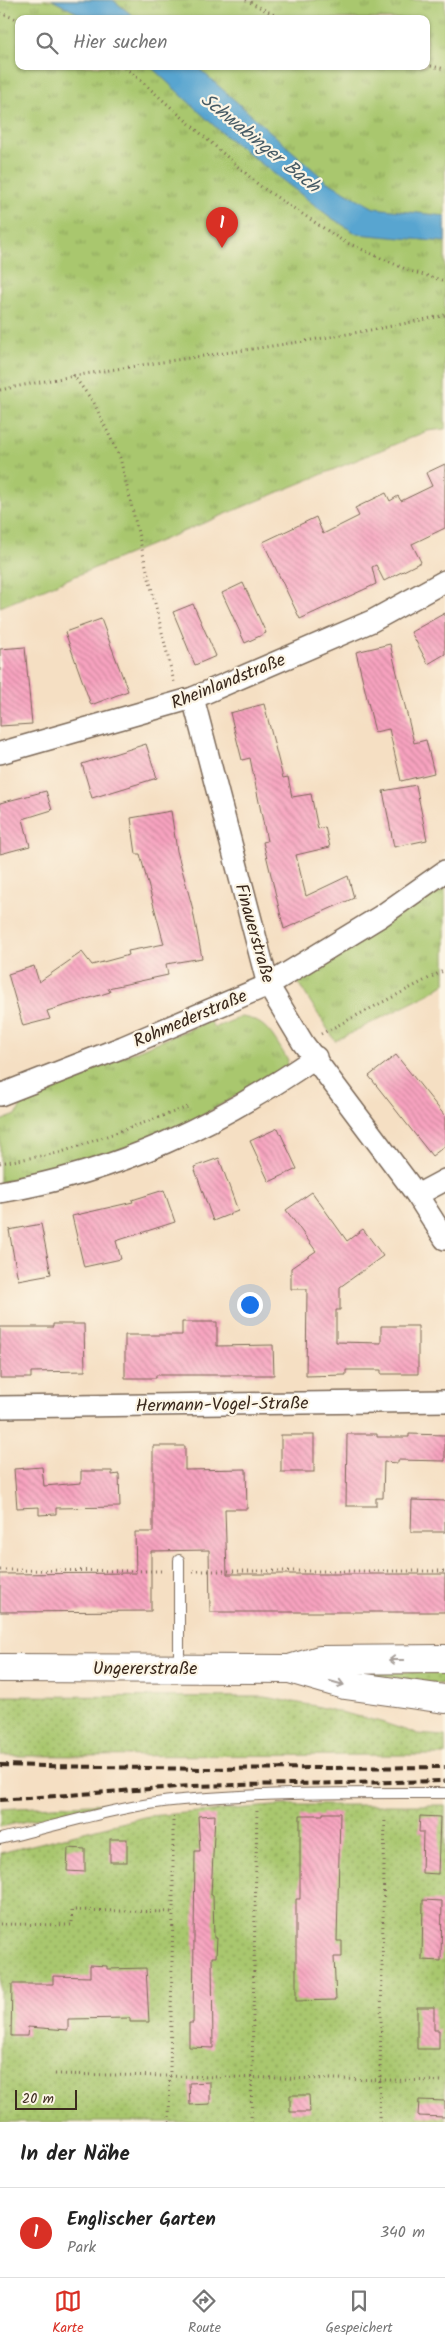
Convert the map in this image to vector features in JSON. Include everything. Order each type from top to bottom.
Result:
[{"type":"main road","name":"Ungererstraße","points":[[290,1669],[320,1660],[445,1660]]},
{"type":"main road","name":"Ungererstraße","points":[[0,1668],[290,1669],[345,1685],[445,1699]]},
{"type":"street","name":"Rheinlandstraße","points":[[0,753],[186,700],[372,621],[445,581]]},
{"type":"street","name":"Finauerstraße","points":[[186,700],[268,985],[309,1050],[417,1196],[445,1238]]},
{"type":"street","name":"Rohmederstraße","points":[[0,1095],[123,1047],[268,985],[381,916],[445,871]]},
{"type":"street","points":[[0,1192],[38,1186],[144,1152],[236,1109],[309,1050]]},
{"type":"street","points":[[417,1196],[445,1180]]},
{"type":"street","name":"Hermann-Vogel-Straße","points":[[0,1407],[445,1401]]},
{"type":"lane","points":[[179,1566],[179,1668]]},
{"type":"lane","points":[[0,1840],[139,1806],[182,1800],[258,1796],[445,1793]]},
{"type":"path","points":[[246,0],[274,15]]},
{"type":"path","points":[[0,13],[15,19]]},
{"type":"path","points":[[430,66],[445,69]]},
{"type":"path","points":[[127,70],[268,192],[344,240],[410,271],[445,281]]},
{"type":"path","points":[[0,390],[73,374],[210,356],[445,315]]},
{"type":"path","points":[[73,374],[94,403],[120,458],[186,700]]},
{"type":"path","points":[[309,1050],[445,970]]},
{"type":"path","points":[[0,1163],[60,1154],[191,1106]]},
{"type":"path","points":[[0,1570],[179,1566],[445,1571]]},
{"type":"path","points":[[251,2122],[258,1796]]},
{"type":"path","points":[[169,2122],[173,1813]]},
{"type":"path","points":[[379,2122],[385,1819]]},
{"type":"path","points":[[0,1924],[72,1925],[72,1910],[173,1912]]},
{"type":"path","points":[[55,2074],[252,2076],[445,2081]]},
{"type":"green space","points":[[0,0],[445,0],[445,429],[427,431],[0,607]]},
{"type":"green space","points":[[445,883],[445,983],[429,994],[335,1041],[296,979]]},
{"type":"green space","points":[[241,1017],[258,1022],[264,1026],[288,1060],[286,1067],[191,1122],[72,1168],[0,1183],[0,1121],[16,1115],[26,1096],[210,1021],[214,1028]]},
{"type":"green space","points":[[445,1671],[445,1682],[440,1684],[359,1673]]},
{"type":"green space","points":[[0,1696],[264,1697],[316,1706],[381,1722],[417,1734],[445,1736],[445,1755],[0,1756]]},
{"type":"green space","points":[[107,1803],[0,1827],[0,1809]]},
{"type":"green space","points":[[285,1805],[445,1805],[445,2122],[0,2122],[0,1853],[148,1816]]},
{"type":"water","points":[[52,0],[113,0],[132,15],[81,15]]},
{"type":"water","name":"Schwabinger Bach","points":[[154,70],[201,70],[326,181],[374,208],[445,216],[445,242],[357,234],[330,217],[223,134]]},
{"type":"building","points":[[445,464],[445,528],[412,544],[421,562],[384,581],[376,565],[372,567],[376,584],[300,619],[263,542],[316,517],[323,534],[359,516],[355,508],[386,493],[390,501],[398,496],[401,501],[432,486],[426,473]]},
{"type":"building","points":[[243,583],[266,633],[245,643],[222,593]]},
{"type":"building","points":[[193,604],[216,656],[195,665],[173,612]]},
{"type":"building","points":[[445,613],[445,654],[428,664],[411,632]]},
{"type":"building","points":[[101,619],[128,691],[91,705],[65,632]]},
{"type":"building","points":[[390,644],[414,743],[426,740],[434,773],[401,781],[389,729],[375,732],[356,652]]},
{"type":"building","points":[[25,647],[32,724],[0,726],[0,649]]},
{"type":"building","points":[[264,704],[283,778],[288,777],[292,797],[311,794],[318,829],[325,827],[330,847],[296,855],[306,896],[348,876],[354,898],[284,929],[263,842],[267,841],[250,758],[242,760],[230,713]]},
{"type":"building","points":[[146,744],[157,778],[92,798],[82,764]]},
{"type":"building","points":[[416,785],[427,840],[394,847],[383,791]]},
{"type":"building","points":[[46,791],[52,810],[23,819],[30,846],[0,854],[0,803]]},
{"type":"building","points":[[171,811],[177,851],[192,906],[202,958],[166,964],[168,975],[108,988],[110,992],[47,1011],[50,1019],[23,1026],[8,974],[34,966],[39,982],[82,952],[92,965],[129,955],[128,951],[164,944],[140,854],[136,854],[131,818]]},
{"type":"building","points":[[396,1055],[445,1116],[445,1146],[432,1156],[369,1076]]},
{"type":"building","points":[[278,1128],[297,1169],[269,1182],[250,1141]]},
{"type":"building","points":[[219,1158],[238,1211],[213,1221],[194,1167]]},
{"type":"building","points":[[164,1190],[175,1222],[116,1241],[121,1259],[84,1267],[72,1216],[133,1202],[132,1200]]},
{"type":"building","points":[[312,1192],[347,1241],[363,1229],[383,1256],[340,1287],[340,1310],[336,1310],[336,1342],[381,1343],[381,1326],[418,1326],[418,1374],[381,1374],[381,1370],[346,1370],[346,1375],[306,1376],[307,1289],[291,1289],[291,1268],[316,1251],[286,1210]]},
{"type":"building","points":[[41,1224],[51,1274],[18,1280],[9,1230]]},
{"type":"building","points":[[182,1322],[217,1322],[217,1346],[273,1345],[274,1375],[156,1375],[156,1378],[125,1378],[125,1335],[182,1335]]},
{"type":"building","points":[[53,1324],[84,1324],[85,1371],[31,1372],[31,1378],[0,1378],[0,1327],[53,1327]]},
{"type":"building","points":[[347,1434],[377,1434],[377,1437],[409,1437],[409,1434],[445,1435],[445,1461],[398,1460],[398,1463],[384,1462],[383,1498],[376,1498],[376,1506],[346,1506]]},
{"type":"building","points":[[281,1435],[314,1435],[314,1472],[281,1472]]},
{"type":"building","points":[[153,1446],[185,1446],[185,1470],[246,1469],[247,1509],[225,1509],[227,1574],[445,1574],[445,1612],[210,1612],[209,1550],[151,1551],[151,1611],[0,1612],[0,1574],[136,1573],[135,1532],[153,1532]]},
{"type":"building","points":[[42,1467],[44,1486],[81,1483],[81,1471],[112,1471],[112,1475],[119,1474],[120,1507],[56,1508],[56,1514],[39,1515],[39,1507],[17,1508],[14,1469]]},
{"type":"building","points":[[412,1500],[445,1501],[445,1532],[411,1532]]},
{"type":"building","points":[[323,1813],[340,1813],[337,1941],[342,1941],[342,1957],[334,1957],[336,2000],[296,2001],[296,1899],[300,1899],[300,1815],[323,1815]]},
{"type":"building","points":[[215,1815],[211,1895],[213,1895],[214,1938],[217,1938],[216,1957],[212,1957],[213,2048],[189,2047],[189,2023],[193,2023],[195,1851],[200,1851],[198,1816]]},
{"type":"building","points":[[420,1816],[440,1817],[438,1874],[422,1873],[423,1832],[419,1832]]},
{"type":"building","points":[[110,1839],[127,1839],[127,1862],[110,1862]]},
{"type":"building","points":[[68,1848],[85,1849],[85,1872],[67,1871]]},
{"type":"building","points":[[423,1900],[442,1901],[441,1961],[422,1960]]},
{"type":"building","points":[[90,1965],[107,1966],[107,1969],[146,1968],[149,2022],[130,2022],[130,2018],[68,2019],[68,2030],[28,2027],[27,2036],[11,2036],[12,1984],[53,1984],[53,1976],[90,1977]]},
{"type":"building","points":[[417,2007],[434,2007],[434,2030],[439,2030],[439,2049],[417,2049]]},
{"type":"building","points":[[210,2082],[210,2104],[190,2105],[189,2083]]},
{"type":"building","points":[[290,2095],[309,2095],[310,2112],[290,2112]]},
{"type":"building","points":[[419,2100],[445,2101],[445,2117],[418,2116]]},
{"type":"railway","points":[[0,1765],[199,1769],[445,1767]]},
{"type":"railway","points":[[0,1800],[190,1786],[445,1781]]},
{"type":"place","name":"Englischer Garten","points":[[222,248]]}]
